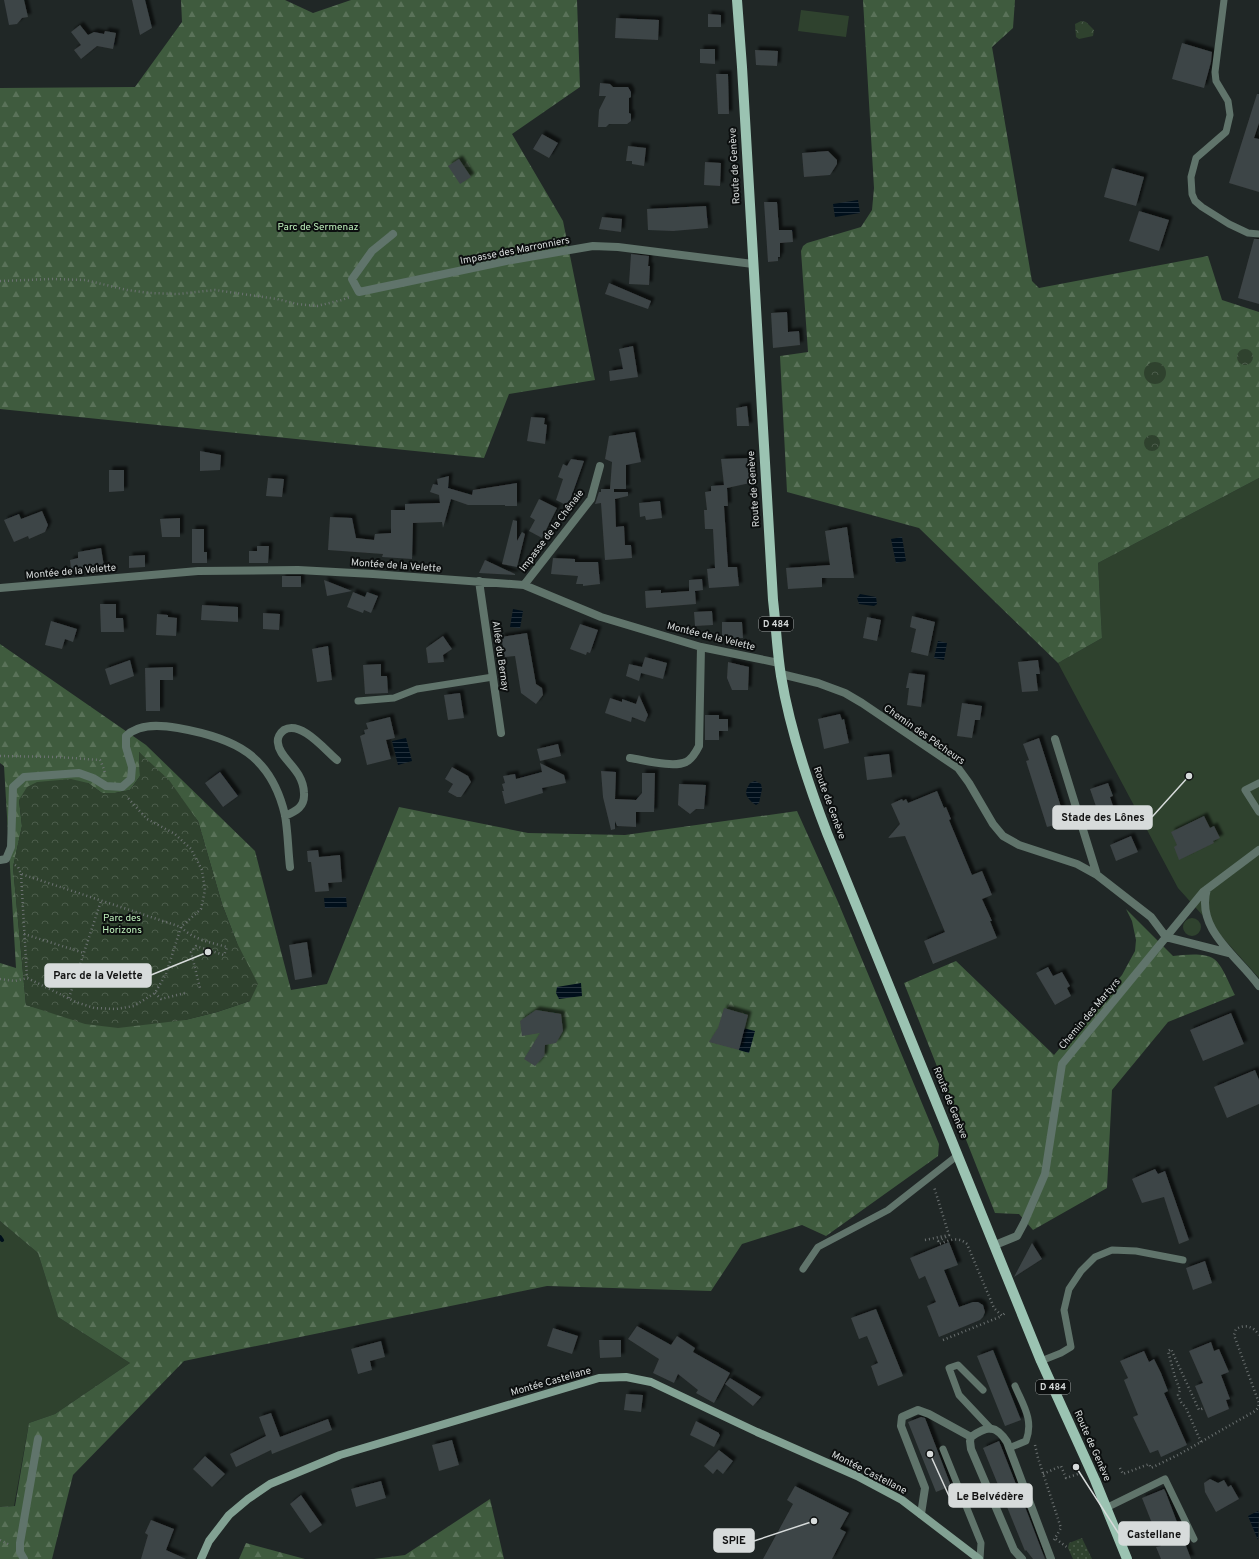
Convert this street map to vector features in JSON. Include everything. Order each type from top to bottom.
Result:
[{"type":"main road","name":"Route de Genève","points":[[736,0],[773,600],[780,669],[788,714],[807,782],[1041,1361],[1127,1559]]},
{"type":"street","points":[[359,292],[352,279],[372,251],[394,234]]},
{"type":"street","name":"Impasse des Marronniers","points":[[359,292],[506,261],[593,246],[618,247],[753,264]]},
{"type":"street","name":"Impasse de la Chênaie","points":[[524,585],[591,499],[600,466]]},
{"type":"street","name":"Montée de la Velette","points":[[0,588],[198,571],[298,570],[524,585],[601,617],[780,669]]},
{"type":"street","name":"Allée du Bernay","points":[[479,581],[502,733]]},
{"type":"street","points":[[630,758],[676,765],[686,762],[694,756],[699,746],[701,647]]},
{"type":"street","name":"Chemin des Pêcheurs","points":[[780,669],[845,693],[958,768],[969,783],[993,824],[1003,836],[1019,845],[1077,864],[1097,875],[1151,917],[1166,937]]},
{"type":"street","points":[[3,859],[11,847],[14,787],[24,777],[79,773],[106,786],[122,787],[131,780],[132,767],[126,747],[126,736],[132,730],[144,726],[168,726],[210,735],[233,744],[253,756],[267,772],[273,783],[285,816],[290,867]]},
{"type":"street","points":[[285,816],[298,811],[304,796],[304,786],[301,777],[280,750],[278,737],[283,731],[289,728],[306,732],[337,760]]},
{"type":"street","points":[[1055,739],[1097,875]]},
{"type":"street","name":"Chemin des Martyrs","points":[[995,1245],[1017,1236],[1045,1174],[1062,1064],[1195,902],[1207,889],[1259,850]]},
{"type":"street","points":[[1207,889],[1205,896],[1206,913],[1214,933],[1229,953],[1252,976],[1259,986]]},
{"type":"street","points":[[1166,937],[1229,953]]},
{"type":"street","name":"Montée Castellane","points":[[201,1559],[209,1541],[229,1515],[248,1499],[270,1484],[340,1455],[599,1378],[626,1377],[651,1382],[756,1432],[857,1476],[902,1500],[980,1559]]},
{"type":"street","points":[[921,1514],[925,1488],[901,1426],[902,1417],[918,1410],[929,1414],[971,1437]]},
{"type":"street","points":[[971,1437],[983,1430],[991,1429],[1000,1432],[1009,1448],[1052,1559]]},
{"type":"street","points":[[971,1437],[971,1450],[974,1458],[1014,1550],[1022,1559]]},
{"type":"street","points":[[24,1559],[20,1552],[20,1543],[38,1439]]},
{"type":"lane","points":[[1224,0],[1215,72],[1216,81],[1228,101],[1230,115],[1226,132],[1196,158],[1191,177],[1192,194],[1195,201],[1202,207],[1229,224],[1248,233],[1259,234]]},
{"type":"lane","points":[[358,701],[394,698],[417,689],[493,677]]},
{"type":"lane","points":[[1259,783],[1245,790],[1259,812]]},
{"type":"lane","points":[[803,1269],[818,1247],[888,1210],[958,1155]]},
{"type":"lane","points":[[1041,1361],[1061,1353],[1071,1347],[1064,1310],[1069,1289],[1081,1271],[1095,1257],[1112,1250],[1136,1251],[1183,1260]]},
{"type":"lane","points":[[983,1390],[958,1365],[949,1368],[959,1394],[991,1429]]},
{"type":"lane","points":[[1009,1448],[1026,1441],[1030,1432],[1029,1419],[1015,1386]]},
{"type":"lane","points":[[943,1449],[980,1543],[980,1559]]},
{"type":"lane","points":[[1106,1508],[1165,1478],[1194,1539]]},
{"type":"path","points":[[0,281],[52,279],[85,280],[127,290],[150,293],[178,294],[215,290],[277,299],[297,304],[318,306],[342,300],[359,292]]},
{"type":"path","points":[[0,756],[58,757],[100,760],[104,769],[106,786]]},
{"type":"path","points":[[0,979],[15,981],[27,978],[94,1008],[116,1009],[134,1006],[155,993],[166,974],[181,927],[201,908],[205,890],[202,870],[191,849],[175,834],[147,819],[126,796],[122,787]]},
{"type":"path","points":[[3,859],[18,867],[21,874],[27,978]]},
{"type":"path","points":[[21,874],[181,927],[186,933],[227,946],[224,955],[196,946],[191,952],[200,988]]},
{"type":"path","points":[[69,998],[101,901]]},
{"type":"path","points":[[24,934],[84,953]]},
{"type":"path","points":[[155,993],[161,999],[185,993]]},
{"type":"path","points":[[931,1177],[949,1235]]},
{"type":"path","points":[[925,1240],[949,1235]]},
{"type":"path","points":[[949,1235],[938,1241],[939,1244],[952,1239],[958,1239],[967,1244],[994,1308],[1002,1316]]},
{"type":"path","points":[[943,1340],[1002,1316],[1005,1313]]},
{"type":"path","points":[[1120,1468],[1123,1474],[1149,1464],[1150,1468],[1252,1414],[1258,1408],[1259,1403],[1234,1335],[1236,1329],[1241,1327],[1251,1327],[1255,1329],[1259,1335]]},
{"type":"path","points":[[1201,1442],[1186,1408],[1178,1395],[1180,1390],[1168,1351],[1171,1349],[1199,1410],[1204,1408]]},
{"type":"path","points":[[1030,1432],[1061,1528],[1056,1539],[1046,1543]]},
{"type":"path","points":[[1043,1474],[1061,1466],[1066,1478],[1078,1474]]},
{"type":"path","points":[[1056,1539],[1068,1548]]},
{"type":"green space","name":"Parc de Sermenaz","points":[[181,0],[285,0],[313,13],[351,0],[577,0],[580,87],[512,134],[563,221],[595,380],[509,394],[484,458],[0,409],[0,88],[135,87],[182,22]]},
{"type":"green space","points":[[863,0],[1015,0],[1013,28],[992,47],[1032,281],[1039,288],[1208,256],[1222,300],[1259,312],[1259,478],[1098,563],[1102,638],[1058,663],[919,528],[787,492],[780,356],[808,352],[801,251],[803,246],[807,243],[861,227],[872,210],[874,188]]},
{"type":"green space","points":[[801,10],[849,16],[846,37],[798,31]]},
{"type":"green space","points":[[1081,21],[1086,22],[1094,30],[1093,36],[1079,39],[1076,37],[1075,24]]},
{"type":"green space","points":[[1245,349],[1251,351],[1253,357],[1251,363],[1245,365],[1239,363],[1237,357],[1239,351]]},
{"type":"green space","points":[[1155,362],[1163,365],[1166,373],[1163,381],[1155,384],[1147,381],[1144,373],[1147,365]]},
{"type":"green space","points":[[1152,435],[1158,437],[1160,443],[1158,449],[1152,451],[1146,449],[1144,443],[1146,437]]},
{"type":"green space","points":[[1259,478],[1259,978],[1178,888],[1058,663],[1102,638],[1098,563]]},
{"type":"green space","points":[[0,644],[146,745],[255,851],[291,990],[327,984],[399,807],[528,833],[625,835],[797,811],[838,902],[939,1144],[938,1156],[826,1236],[802,1225],[742,1244],[711,1291],[547,1286],[184,1361],[73,1475],[52,1559],[0,1559],[0,1507],[15,1506],[29,1423],[55,1414],[130,1363],[58,1317],[38,1253],[0,1221],[0,963],[16,968],[4,766],[0,763]],"holes":[[[139,752],[198,821],[222,904],[237,943],[250,1001],[217,1012],[185,1020],[49,1011],[26,1005],[13,867],[22,826],[19,800],[88,783],[102,793],[115,793],[130,790],[140,776]]]},
{"type":"green space","name":"Parc des Horizons","points":[[139,752],[169,780],[198,821],[222,904],[237,943],[258,984],[250,1001],[217,1012],[185,1020],[118,1028],[85,1024],[26,1005],[13,867],[22,826],[19,800],[27,787],[37,782],[71,779],[88,783],[102,793],[115,793],[130,790],[140,776]]},
{"type":"green space","points":[[1126,909],[1173,956],[1205,955],[1214,959],[1223,970],[1235,995],[1168,1022],[1112,1090],[1107,1188],[1033,1230],[1019,1214],[995,1213],[904,983],[956,961],[1054,1055],[1122,975],[1135,951],[1136,940],[1132,921]]},
{"type":"green space","points":[[1192,918],[1198,921],[1201,927],[1198,933],[1192,936],[1186,933],[1183,927],[1186,921]]},
{"type":"green space","points":[[0,1221],[38,1253],[58,1317],[130,1363],[55,1414],[29,1423],[14,1506],[0,1507]]},
{"type":"green space","points":[[490,1499],[504,1559],[374,1559],[405,1555]]},
{"type":"green space","points":[[1082,1538],[1092,1559],[1073,1559],[1068,1548],[1069,1543]]},
{"type":"green space","points":[[246,1543],[305,1559],[239,1559]]},
{"type":"water","points":[[858,200],[860,213],[835,217],[833,204]]},
{"type":"water","points":[[902,537],[906,561],[896,563],[891,539]]},
{"type":"water","points":[[860,594],[876,597],[877,604],[874,606],[859,604],[857,598]]},
{"type":"water","points":[[513,609],[523,611],[520,628],[510,627]]},
{"type":"water","points":[[938,641],[947,643],[944,660],[934,658]]},
{"type":"water","points":[[406,738],[412,761],[398,765],[392,741]]},
{"type":"water","points":[[755,781],[761,784],[762,789],[759,803],[756,805],[748,798],[746,793],[750,783]]},
{"type":"water","points":[[346,897],[347,907],[325,908],[324,898]]},
{"type":"water","points":[[581,983],[582,996],[559,999],[556,993],[557,987]]},
{"type":"water","points":[[739,1027],[755,1031],[749,1053],[739,1050]]},
{"type":"water","points":[[1258,1511],[1259,1514],[1258,1540],[1248,1516]]},
{"type":"building","points":[[4,0],[24,0],[28,17],[22,18],[17,24],[9,25]]},
{"type":"building","points":[[132,0],[145,0],[152,28],[140,35]]},
{"type":"building","points":[[708,14],[721,15],[721,27],[708,27]]},
{"type":"building","points":[[616,18],[659,20],[658,40],[615,38]]},
{"type":"building","points":[[80,25],[88,35],[94,32],[104,34],[105,31],[116,33],[113,49],[97,46],[81,59],[74,50],[81,45],[71,32]]},
{"type":"building","points":[[1182,43],[1212,52],[1204,88],[1172,79]]},
{"type":"building","points":[[700,49],[715,49],[715,64],[700,63]]},
{"type":"building","points":[[755,50],[778,51],[777,66],[756,65]]},
{"type":"building","points":[[716,74],[728,74],[729,114],[718,114]]},
{"type":"building","points":[[600,83],[610,84],[613,87],[628,87],[631,92],[631,97],[629,98],[629,113],[631,114],[631,121],[627,124],[609,124],[606,127],[598,127],[599,110],[606,96],[599,96]]},
{"type":"building","points":[[1257,94],[1259,94],[1259,123],[1254,138],[1259,139],[1259,192],[1229,183]]},
{"type":"building","points":[[542,134],[558,143],[549,158],[533,149]]},
{"type":"building","points":[[628,146],[646,148],[644,166],[632,164],[632,161],[626,161]]},
{"type":"building","points":[[828,151],[837,160],[837,164],[830,175],[804,177],[802,153]]},
{"type":"building","points":[[459,159],[471,177],[460,184],[448,166]]},
{"type":"building","points":[[705,162],[721,163],[720,186],[704,185]]},
{"type":"building","points":[[1112,168],[1144,177],[1136,206],[1104,197]]},
{"type":"building","points":[[764,202],[777,202],[779,230],[792,230],[793,242],[780,243],[780,257],[778,257],[778,261],[768,262]]},
{"type":"building","points":[[706,206],[708,228],[673,231],[648,230],[647,209]]},
{"type":"building","points":[[1139,211],[1169,220],[1159,251],[1129,241]]},
{"type":"building","points":[[602,217],[622,219],[621,232],[599,229]]},
{"type":"building","points":[[1254,239],[1259,239],[1259,304],[1238,298]]},
{"type":"building","points":[[631,254],[649,256],[649,285],[629,284]]},
{"type":"building","points":[[609,283],[651,301],[648,309],[605,294]]},
{"type":"building","points":[[787,312],[788,332],[799,331],[800,345],[773,348],[771,313]]},
{"type":"building","points":[[633,346],[638,377],[610,381],[609,371],[623,369],[619,349]]},
{"type":"building","points":[[747,406],[749,426],[737,426],[736,408]]},
{"type":"building","points":[[531,417],[545,418],[544,424],[547,425],[545,444],[527,441]]},
{"type":"building","points":[[635,432],[641,462],[626,465],[626,489],[614,489],[614,492],[628,492],[628,496],[615,499],[616,527],[624,526],[625,545],[631,545],[632,558],[605,560],[601,503],[595,504],[601,489],[610,489],[612,462],[605,459],[609,436]]},
{"type":"building","points":[[200,451],[221,455],[220,470],[200,471]]},
{"type":"building","points":[[750,458],[750,483],[727,488],[728,506],[724,506],[728,567],[737,567],[739,586],[709,588],[707,569],[715,568],[713,529],[705,529],[704,510],[707,510],[705,492],[711,491],[711,486],[724,485],[721,459]]},
{"type":"building","points":[[571,459],[584,461],[568,506],[556,500],[563,479],[558,477],[563,464],[567,466]]},
{"type":"building","points":[[109,470],[124,470],[124,491],[109,492]]},
{"type":"building","points":[[449,476],[448,488],[472,495],[473,490],[517,483],[517,506],[468,505],[451,499],[443,528],[442,522],[413,523],[412,559],[382,557],[383,554],[328,550],[330,517],[352,518],[356,538],[374,540],[375,534],[391,533],[391,510],[405,510],[405,504],[440,503],[439,495],[430,492],[433,484],[438,485],[437,479]]},
{"type":"building","points":[[268,478],[284,479],[282,497],[266,496]]},
{"type":"building","points":[[539,499],[557,508],[542,538],[529,531],[535,520],[530,517]]},
{"type":"building","points":[[660,501],[662,518],[646,520],[645,516],[640,517],[639,503]]},
{"type":"building","points":[[42,511],[48,525],[45,532],[29,539],[28,536],[14,542],[4,520],[19,514],[21,519]]},
{"type":"building","points":[[180,518],[180,537],[162,537],[160,519]]},
{"type":"building","points":[[513,520],[517,521],[517,541],[522,532],[525,534],[517,567],[502,564]]},
{"type":"building","points":[[847,527],[854,578],[822,578],[822,587],[788,589],[786,568],[830,565],[825,531]]},
{"type":"building","points":[[192,529],[204,529],[204,552],[207,552],[207,563],[192,563]]},
{"type":"building","points":[[257,546],[269,546],[268,563],[249,563],[249,551],[257,551]]},
{"type":"building","points":[[101,548],[104,566],[71,570],[70,560],[78,558],[78,552]]},
{"type":"building","points":[[145,555],[145,567],[129,568],[129,556]]},
{"type":"building","points":[[553,558],[575,559],[575,562],[598,562],[600,584],[583,586],[583,584],[576,584],[578,576],[551,574]]},
{"type":"building","points":[[485,560],[515,574],[515,575],[479,573]]},
{"type":"building","points":[[282,576],[301,576],[301,587],[282,587]]},
{"type":"building","points":[[702,579],[703,590],[695,591],[696,604],[646,608],[645,591],[661,590],[661,593],[689,591],[689,580]]},
{"type":"building","points":[[324,580],[352,591],[327,596]]},
{"type":"building","points":[[353,592],[365,597],[367,592],[378,596],[371,613],[364,610],[363,613],[347,607]]},
{"type":"building","points":[[100,604],[116,604],[116,618],[123,618],[124,632],[101,632]]},
{"type":"building","points":[[202,605],[238,607],[238,622],[201,620]]},
{"type":"building","points":[[712,611],[713,625],[695,626],[694,612]]},
{"type":"building","points":[[263,613],[280,614],[279,630],[263,629]]},
{"type":"building","points":[[157,614],[177,618],[176,636],[156,635]]},
{"type":"building","points":[[912,616],[935,622],[928,656],[911,652],[916,629],[910,627]]},
{"type":"building","points":[[867,617],[881,620],[877,641],[863,638]]},
{"type":"building","points":[[51,621],[77,629],[73,642],[65,639],[62,649],[45,645]]},
{"type":"building","points":[[722,622],[742,622],[743,638],[722,638]]},
{"type":"building","points":[[580,624],[598,630],[590,653],[587,652],[586,655],[570,649]]},
{"type":"building","points":[[527,633],[536,684],[542,688],[543,695],[536,704],[521,693],[515,656],[505,657],[501,637]]},
{"type":"building","points":[[443,636],[452,649],[443,655],[444,662],[428,663],[426,648]]},
{"type":"building","points":[[328,646],[332,680],[317,682],[312,649]]},
{"type":"building","points":[[645,657],[667,663],[663,679],[641,673],[639,681],[626,676],[629,664],[642,667]]},
{"type":"building","points":[[130,660],[134,676],[110,685],[105,669]]},
{"type":"building","points":[[1038,660],[1040,674],[1036,674],[1038,691],[1022,692],[1018,662]]},
{"type":"building","points":[[728,662],[749,667],[748,690],[732,690],[727,678]]},
{"type":"building","points":[[381,664],[381,676],[387,676],[388,693],[365,694],[363,665]]},
{"type":"building","points":[[173,667],[173,680],[160,680],[160,711],[146,711],[145,668]]},
{"type":"building","points":[[909,673],[925,675],[921,707],[907,705],[909,688],[906,688]]},
{"type":"building","points":[[460,693],[464,718],[448,720],[444,695]]},
{"type":"building","points":[[639,695],[648,715],[645,722],[632,717],[631,722],[605,713],[610,698],[622,702],[622,699],[636,704]]},
{"type":"building","points":[[962,703],[982,706],[980,720],[975,720],[972,738],[957,736]]},
{"type":"building","points":[[840,714],[842,720],[844,719],[849,743],[824,749],[818,719]]},
{"type":"building","points":[[705,715],[719,715],[719,719],[728,719],[728,731],[719,731],[719,740],[705,740]]},
{"type":"building","points":[[390,717],[395,738],[386,740],[391,759],[367,765],[360,736],[365,734],[364,730],[368,729],[366,723]]},
{"type":"building","points":[[1039,738],[1062,810],[1058,811],[1062,823],[1047,827],[1026,761],[1029,760],[1023,744]]},
{"type":"building","points":[[558,744],[561,756],[540,761],[537,749]]},
{"type":"building","points":[[889,754],[892,777],[867,780],[864,757]]},
{"type":"building","points":[[540,763],[564,775],[566,783],[542,788],[543,793],[505,804],[502,791],[504,791],[502,784],[505,783],[503,776],[515,774],[516,779],[542,772]]},
{"type":"building","points":[[452,767],[468,776],[471,782],[461,797],[457,797],[448,792],[453,784],[445,779]]},
{"type":"building","points":[[601,771],[616,772],[615,799],[636,800],[642,793],[642,773],[655,773],[654,812],[636,812],[636,827],[617,826],[615,821],[615,829],[611,830],[603,797]]},
{"type":"building","points":[[220,772],[238,796],[223,807],[205,783]]},
{"type":"building","points":[[1108,783],[1113,796],[1110,797],[1115,812],[1100,818],[1090,789]]},
{"type":"building","points":[[679,784],[706,785],[704,809],[696,809],[690,814],[678,805]]},
{"type":"building","points":[[937,791],[944,808],[946,807],[951,819],[949,820],[972,875],[982,871],[992,895],[982,899],[992,921],[990,921],[997,938],[933,964],[924,941],[945,932],[905,836],[888,838],[900,824],[891,804],[902,799],[903,801],[906,799],[908,803]]},
{"type":"building","points":[[1204,816],[1210,828],[1214,826],[1220,838],[1213,841],[1214,843],[1179,860],[1174,847],[1177,845],[1171,832]]},
{"type":"building","points":[[1131,836],[1138,852],[1116,861],[1110,845]]},
{"type":"building","points":[[318,850],[319,857],[340,855],[342,882],[328,883],[329,891],[315,892],[311,862],[308,862],[307,851]]},
{"type":"building","points":[[307,942],[312,977],[295,980],[289,945]]},
{"type":"building","points":[[1048,967],[1053,976],[1062,972],[1070,986],[1067,988],[1071,996],[1055,1005],[1036,973]]},
{"type":"building","points":[[724,1008],[748,1015],[739,1050],[709,1042],[718,1028]]},
{"type":"building","points":[[536,1010],[561,1014],[563,1031],[556,1043],[545,1045],[544,1056],[535,1066],[524,1059],[540,1033],[522,1036],[520,1021]]},
{"type":"building","points":[[1231,1013],[1244,1044],[1203,1061],[1190,1030]]},
{"type":"building","points":[[1255,1070],[1259,1080],[1259,1104],[1227,1118],[1214,1087]]},
{"type":"building","points":[[1155,1169],[1158,1174],[1165,1171],[1189,1240],[1179,1244],[1164,1197],[1142,1203],[1132,1179]]},
{"type":"building","points":[[949,1242],[958,1265],[944,1270],[959,1307],[973,1302],[978,1302],[983,1305],[985,1312],[980,1320],[939,1337],[927,1306],[936,1302],[925,1276],[919,1279],[910,1258]]},
{"type":"building","points":[[1032,1243],[1042,1259],[1014,1277]]},
{"type":"building","points":[[1205,1261],[1212,1283],[1193,1290],[1186,1268]]},
{"type":"building","points":[[876,1309],[903,1376],[878,1386],[871,1366],[878,1363],[867,1336],[859,1339],[851,1318]]},
{"type":"building","points":[[637,1326],[671,1345],[677,1336],[695,1348],[693,1352],[730,1373],[714,1403],[696,1393],[698,1390],[678,1374],[674,1383],[653,1373],[659,1359],[628,1339]]},
{"type":"building","points":[[553,1328],[578,1336],[572,1354],[547,1346]]},
{"type":"building","points":[[599,1340],[621,1340],[621,1357],[600,1358]]},
{"type":"building","points":[[381,1341],[385,1357],[370,1361],[372,1370],[358,1374],[351,1349]]},
{"type":"building","points":[[1211,1342],[1214,1351],[1219,1349],[1229,1372],[1221,1375],[1230,1399],[1226,1400],[1229,1409],[1208,1418],[1195,1386],[1203,1383],[1189,1351]]},
{"type":"building","points":[[993,1350],[1021,1420],[1005,1426],[977,1356]]},
{"type":"building","points":[[1144,1351],[1149,1362],[1154,1359],[1161,1373],[1168,1391],[1164,1393],[1187,1445],[1161,1457],[1158,1450],[1150,1453],[1133,1417],[1138,1415],[1124,1380],[1128,1378],[1120,1361]]},
{"type":"building","points":[[730,1378],[761,1397],[753,1406],[725,1384]]},
{"type":"building","points":[[626,1394],[643,1395],[641,1412],[624,1410]]},
{"type":"building","points":[[271,1413],[280,1437],[328,1419],[332,1430],[272,1454],[271,1450],[236,1467],[230,1454],[266,1436],[259,1417]]},
{"type":"building","points":[[921,1417],[925,1418],[951,1486],[936,1492],[908,1422]]},
{"type":"building","points":[[696,1421],[719,1433],[720,1435],[714,1447],[690,1435]]},
{"type":"building","points":[[452,1440],[459,1465],[439,1471],[432,1445]]},
{"type":"building","points":[[999,1441],[1045,1559],[1033,1559],[1026,1550],[1025,1551],[983,1448]]},
{"type":"building","points":[[719,1450],[733,1461],[723,1474],[717,1469],[713,1474],[704,1466]]},
{"type":"building","points":[[205,1456],[225,1474],[212,1487],[193,1469]]},
{"type":"building","points":[[1210,1479],[1218,1483],[1224,1480],[1228,1487],[1231,1485],[1239,1499],[1216,1512],[1205,1492],[1204,1483]]},
{"type":"building","points":[[381,1481],[386,1498],[356,1507],[351,1489]]},
{"type":"building","points":[[795,1486],[849,1513],[840,1529],[846,1532],[832,1559],[763,1559],[793,1504],[787,1500]]},
{"type":"building","points":[[1164,1489],[1191,1559],[1161,1559],[1156,1547],[1161,1546],[1142,1498]]},
{"type":"building","points":[[301,1495],[322,1525],[310,1533],[290,1504]]},
{"type":"building","points":[[151,1520],[174,1529],[166,1550],[186,1559],[141,1559],[148,1535],[145,1533]]},
{"type":"place","name":"Stade des Lônes","points":[[1189,776]]},
{"type":"place","name":"Parc de la Velette","points":[[208,952]]},
{"type":"place","name":"Le Belvédère","points":[[930,1454]]},
{"type":"place","name":"Castellane","points":[[1076,1467]]},
{"type":"place","name":"SPIE","points":[[814,1521]]}]
